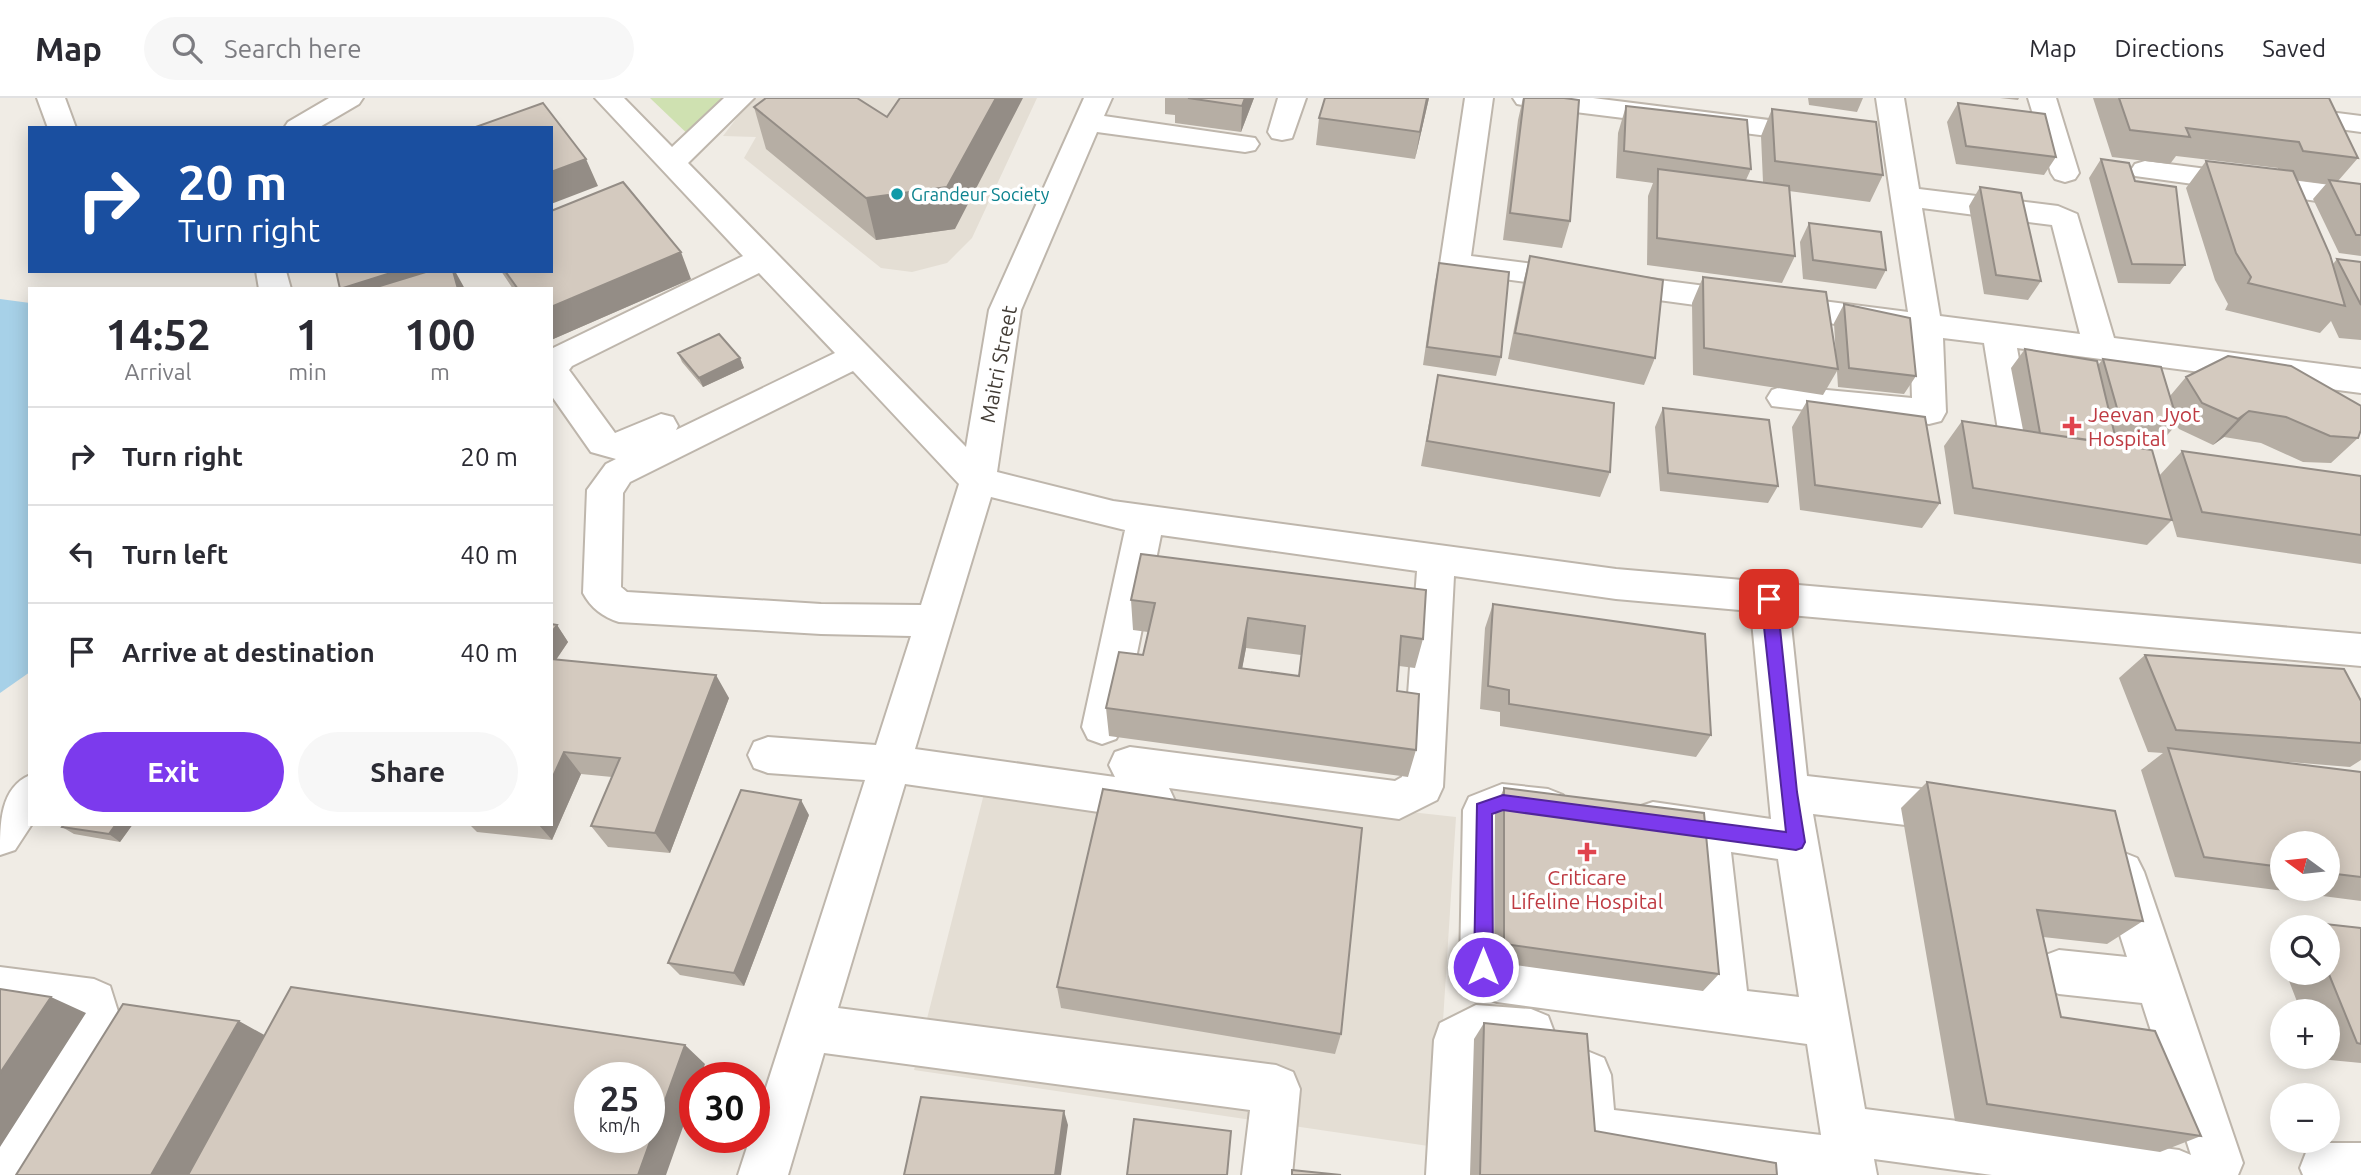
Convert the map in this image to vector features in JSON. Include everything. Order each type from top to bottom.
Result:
[{"type":"street","points":[[51,98],[61,126]]},
{"type":"street","points":[[301,126],[349,98]]},
{"type":"street","points":[[609,98],[978,481],[1112,515],[1616,584],[2361,650]]},
{"type":"street","points":[[672,163],[740,98]]},
{"type":"street","points":[[1282,132],[1292,98]]},
{"type":"street","points":[[1479,98],[1455,264],[2361,381]]},
{"type":"street","points":[[1527,98],[1623,104],[1622,131],[1664,136],[1667,135],[1669,116],[1871,141]]},
{"type":"street","points":[[1871,141],[1890,98]]},
{"type":"street","points":[[2042,98],[2065,173]]},
{"type":"street","points":[[1093,110],[1245,144]]},
{"type":"street","name":"Maitri Street","points":[[763,1175],[978,481],[1005,310],[1093,110]]},
{"type":"street","points":[[2268,112],[2361,124]]},
{"type":"street","points":[[1784,398],[1929,412],[1926,325],[1906,197],[1871,141]]},
{"type":"street","points":[[2145,170],[2361,198]]},
{"type":"street","points":[[1906,197],[2058,215],[2066,220],[2100,347]]},
{"type":"street","points":[[553,369],[560,358],[764,258]]},
{"type":"street","points":[[1999,334],[2019,455]]},
{"type":"street","points":[[553,372],[603,443],[619,447],[850,347]]},
{"type":"street","points":[[850,347],[618,473],[605,491],[602,593],[619,607],[821,619],[935,621]]},
{"type":"street","points":[[1102,727],[1146,519]]},
{"type":"street","points":[[1130,765],[1399,800],[1422,787],[1436,559]]},
{"type":"street","points":[[1769,599],[1788,792],[1849,1156]]},
{"type":"street","points":[[768,755],[891,764],[1295,821]]},
{"type":"street","points":[[1788,792],[1989,816]]},
{"type":"street","points":[[0,836],[28,796]]},
{"type":"street","points":[[1796,842],[1707,828],[1503,803],[1483,810],[1483,967],[1497,980],[1826,1024]]},
{"type":"street","points":[[1707,828],[1726,1010]]},
{"type":"street","points":[[2104,836],[2112,844],[2218,1163],[2209,1175]]},
{"type":"street","points":[[2059,972],[2159,982]]},
{"type":"street","points":[[0,989],[94,1002],[98,1021],[5,1175]]},
{"type":"street","points":[[809,1028],[1276,1090],[1267,1175]]},
{"type":"street","points":[[1451,1175],[1457,1040],[1476,1028],[1574,1036],[1585,1044],[1590,1120],[1600,1133],[1770,1164],[1849,1156],[2179,1175]]},
{"type":"shaded area","points":[[752,98],[1037,98],[972,238],[947,263],[912,272],[881,268],[744,158],[756,137],[723,136]]},
{"type":"shaded area","points":[[991,766],[1456,817],[1435,1147],[914,1070]]},
{"type":"green space","points":[[650,98],[726,98],[695,141]]},
{"type":"water","points":[[0,299],[28,303],[28,673],[0,693]]},
{"type":"building","points":[[766,98],[857,98],[887,117],[900,98],[996,98],[947,187],[866,198],[754,107]]},
{"type":"building","points":[[1188,98],[1245,98],[1242,106]]},
{"type":"building","points":[[1325,98],[1427,98],[1420,132],[1319,118]]},
{"type":"building","points":[[1524,98],[1579,100],[1570,221],[1510,213]]},
{"type":"building","points":[[2119,98],[2329,98],[2358,158],[2303,151],[2299,142],[2186,128],[2190,137],[2130,130]]},
{"type":"building","points":[[543,103],[586,159],[553,171],[553,126],[479,126]]},
{"type":"building","points":[[1958,103],[2045,114],[2056,157],[1966,146]]},
{"type":"building","points":[[1626,106],[1747,120],[1751,169],[1624,151]]},
{"type":"building","points":[[1772,109],[1876,122],[1883,175],[1775,161]]},
{"type":"building","points":[[2101,159],[2129,163],[2135,181],[2176,187],[2185,265],[2132,264]]},
{"type":"building","points":[[2206,161],[2293,171],[2330,255],[2345,306],[2248,283],[2251,277],[2236,253]]},
{"type":"building","points":[[1658,169],[1789,186],[1795,256],[1657,238]]},
{"type":"building","points":[[2329,180],[2361,184],[2361,235],[2356,235]]},
{"type":"building","points":[[623,182],[681,252],[553,306],[553,287],[517,287],[506,273],[553,273],[553,210]]},
{"type":"building","points":[[1980,187],[2021,193],[2041,281],[1996,275]]},
{"type":"building","points":[[1809,223],[1881,232],[1886,270],[1813,260]]},
{"type":"building","points":[[1530,256],[1663,280],[1655,358],[1515,333]]},
{"type":"building","points":[[2337,259],[2361,262],[2361,305]]},
{"type":"building","points":[[1439,263],[1509,272],[1501,357],[1427,347]]},
{"type":"building","points":[[336,273],[391,273],[346,287],[340,287]]},
{"type":"building","points":[[422,273],[454,273],[457,287],[377,287]]},
{"type":"building","points":[[1703,277],[1826,292],[1838,369],[1704,348]]},
{"type":"building","points":[[1844,304],[1910,318],[1916,376],[1849,368]]},
{"type":"building","points":[[719,334],[740,358],[699,378],[678,353]]},
{"type":"building","points":[[2025,349],[2097,361],[2117,444],[2040,433]]},
{"type":"building","points":[[2228,356],[2291,366],[2361,406],[2361,430],[2358,438],[2330,436],[2286,417],[2249,411],[2238,419],[2202,403],[2186,377]]},
{"type":"building","points":[[2103,359],[2161,367],[2178,423],[2119,415]]},
{"type":"building","points":[[1438,375],[1614,403],[1610,472],[1427,441]]},
{"type":"building","points":[[1807,401],[1925,417],[1940,503],[1815,485]]},
{"type":"building","points":[[1663,408],[1769,420],[1778,486],[1668,473]]},
{"type":"building","points":[[1962,421],[2152,450],[2172,520],[1973,488]]},
{"type":"building","points":[[2182,451],[2361,476],[2361,535],[2202,512]]},
{"type":"building","points":[[1141,554],[1426,590],[1423,639],[1401,636],[1397,691],[1419,694],[1416,750],[1106,708],[1119,652],[1143,655],[1155,603],[1131,600]],"holes":[[[1248,618],[1305,626],[1299,676],[1239,668]]]},
{"type":"building","points":[[1493,604],[1705,634],[1711,735],[1509,704],[1509,690],[1488,686]]},
{"type":"building","points":[[2145,655],[2344,669],[2361,701],[2361,743],[2176,730]]},
{"type":"building","points":[[553,659],[716,675],[655,833],[591,826],[620,758],[564,752],[553,777]]},
{"type":"building","points":[[2168,748],[2361,772],[2361,877],[2340,874],[2340,831],[2270,831],[2270,865],[2204,857]]},
{"type":"building","points":[[1927,782],[2115,811],[2143,921],[2037,910],[2061,1017],[2155,1031],[2201,1136],[1987,1104]]},
{"type":"building","points":[[1504,788],[1704,813],[1719,974],[1504,944]]},
{"type":"building","points":[[1103,789],[1362,828],[1341,1034],[1057,987]]},
{"type":"building","points":[[741,790],[801,800],[734,973],[668,963]]},
{"type":"building","points":[[63,826],[115,826],[109,834]]},
{"type":"building","points":[[2340,926],[2361,928],[2361,1044],[2357,1043],[2333,985],[2340,985]]},
{"type":"building","points":[[291,987],[685,1045],[665,1100],[665,1062],[574,1062],[574,1153],[646,1153],[638,1175],[188,1175]]},
{"type":"building","points":[[0,989],[51,997],[0,1073]]},
{"type":"building","points":[[123,1004],[239,1021],[151,1175],[16,1175]]},
{"type":"building","points":[[1484,1023],[1587,1034],[1595,1131],[1776,1163],[1777,1175],[1480,1175]]},
{"type":"building","points":[[921,1097],[1064,1111],[1055,1175],[904,1175]]},
{"type":"building","points":[[1134,1119],[1231,1131],[1227,1175],[1127,1175]]},
{"type":"building","points":[[1292,1170],[1341,1175],[1292,1175]]},
{"type":"place","name":"Grandeur Society","points":[[897,194]]},
{"type":"place","name":"Jeevan Jyot Hospital","points":[[2072,426]]},
{"type":"place","name":"Criticare Lifeline Hospital","points":[[1587,852]]},
{"type":"route","points":[[1483,967],[1483,810],[1503,803],[1742,832],[1796,842],[1788,792],[1769,599]]}]
